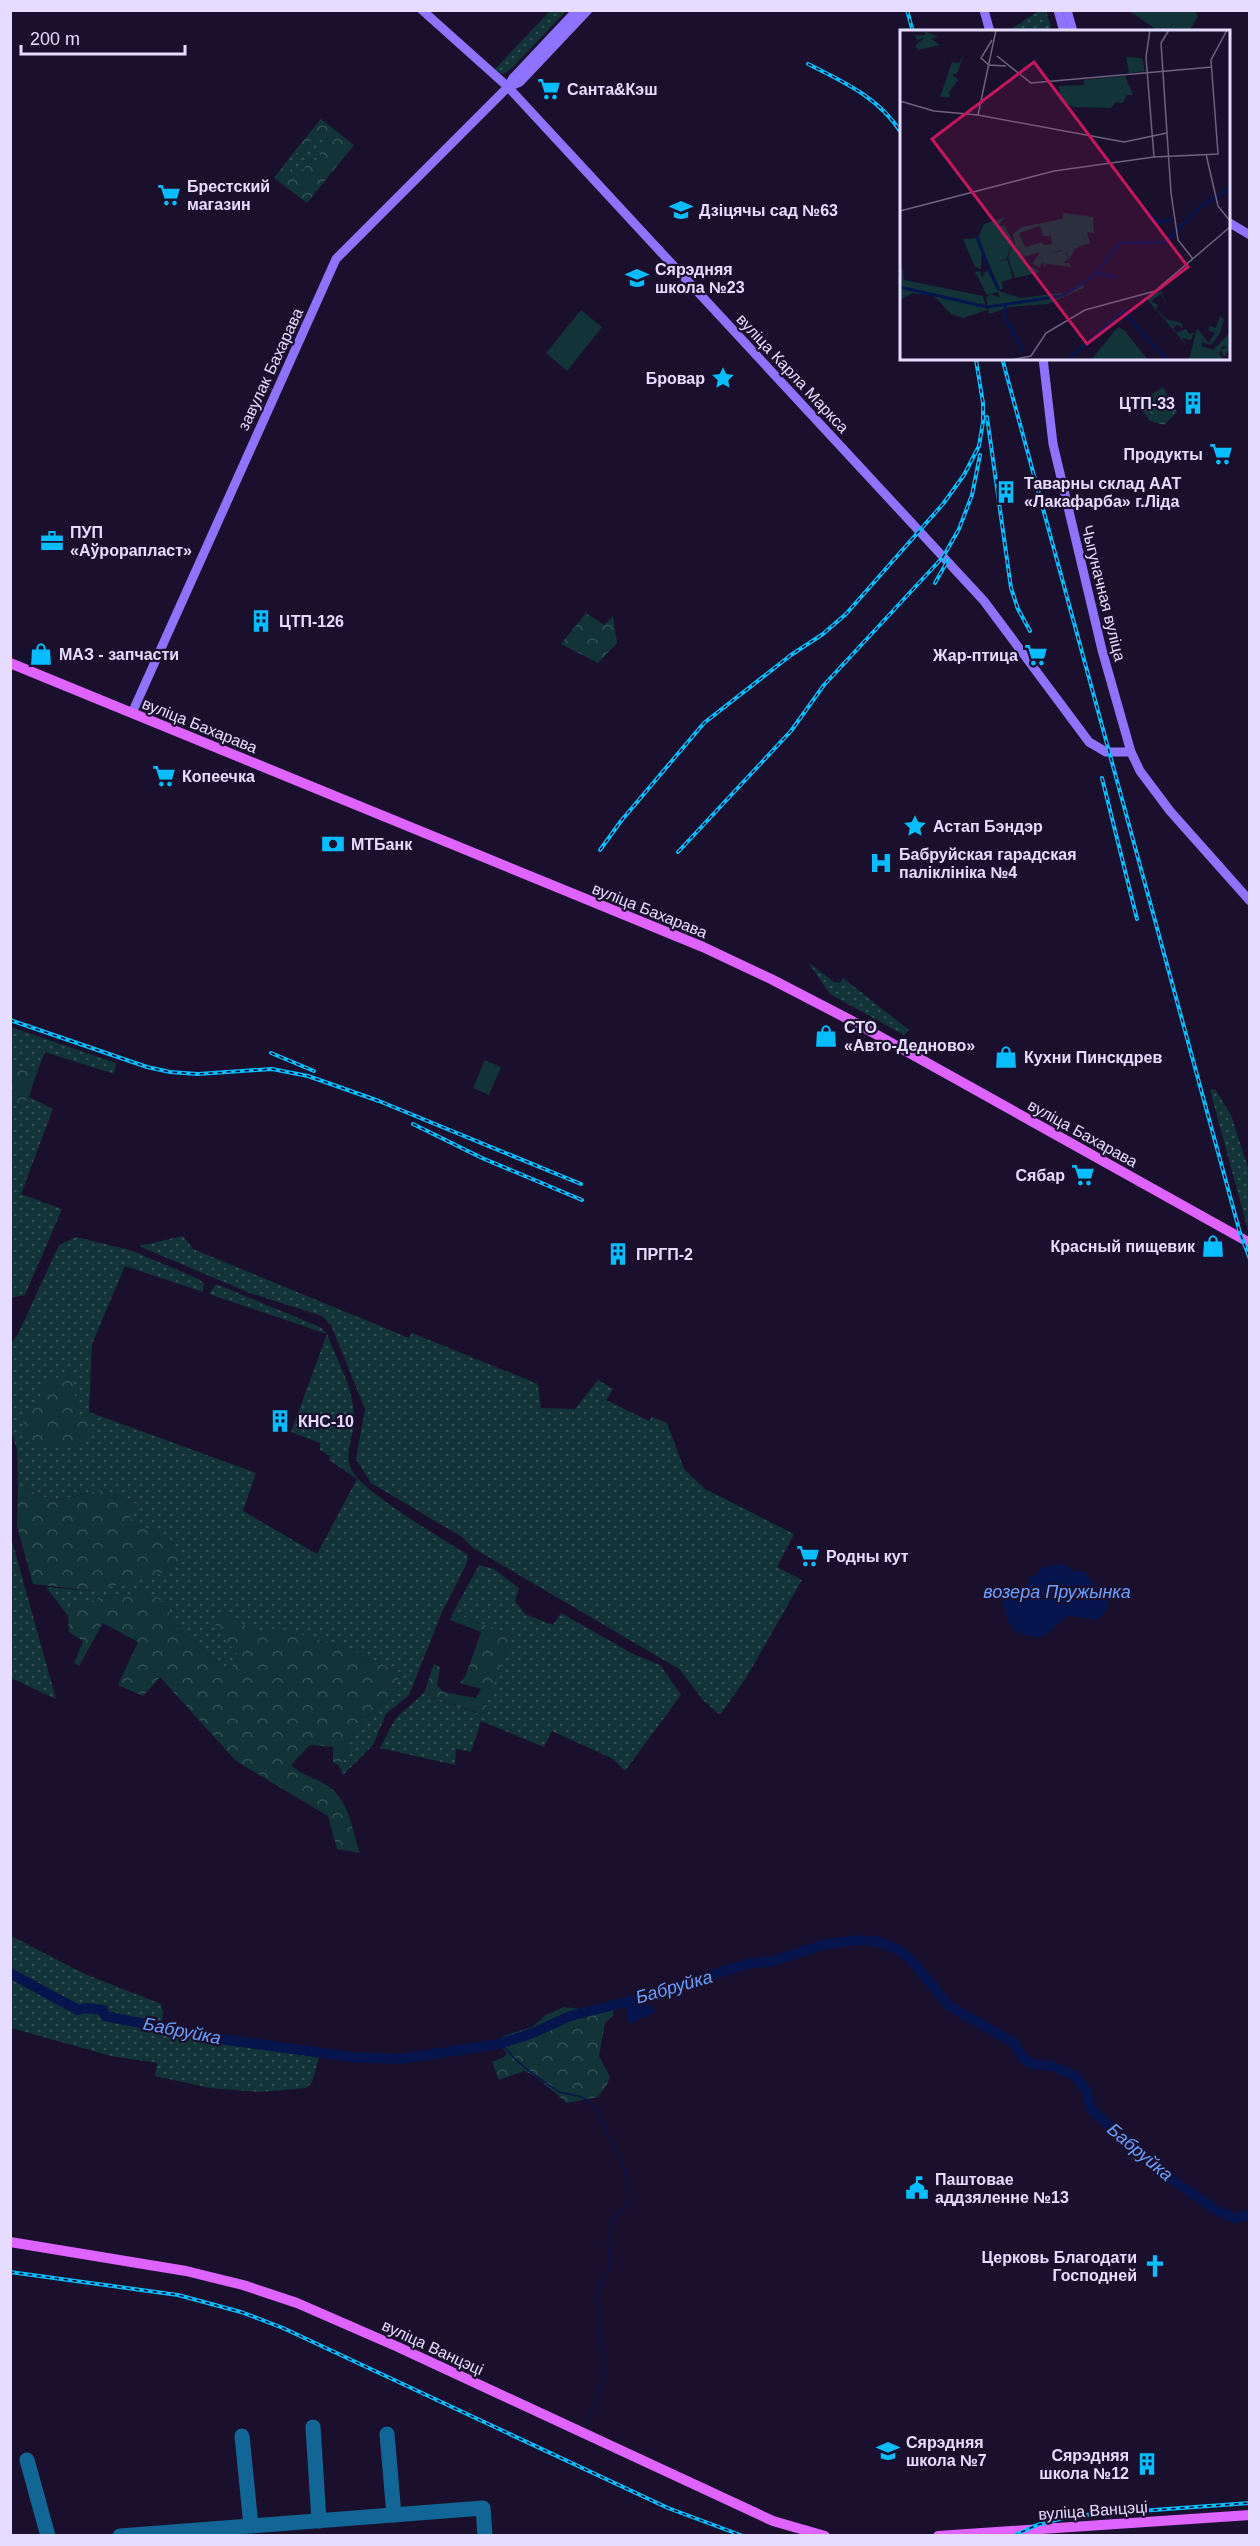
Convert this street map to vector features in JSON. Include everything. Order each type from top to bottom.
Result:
[{"type":"main road","name":"вуліца Карла Маркса","points":[[422,10],[508,87],[984,601],[1089,742],[1106,752],[1131,752]]},
{"type":"main road","points":[[508,87],[513,78],[577,10]]},
{"type":"main road","points":[[508,87],[520,82],[588,10]]},
{"type":"main road","points":[[984,10],[989,30]]},
{"type":"main road","points":[[1059,10],[1064,30]]},
{"type":"main road","points":[[1067,10],[1072,30]]},
{"type":"main road","name":"завулак Бахарава","points":[[132,713],[336,259],[508,87]]},
{"type":"main road","points":[[1230,223],[1250,235]]},
{"type":"main road","name":"Чыгуначная вуліца","points":[[1043,360],[1053,444],[1131,752]]},
{"type":"main road","name":"вуліца Бахарава","points":[[10,663],[703,947],[771,979],[890,1042],[1250,1243]]},
{"type":"main road","points":[[1131,752],[1140,771],[1170,811],[1250,901]]},
{"type":"main road","name":"вуліца Ванцэці","points":[[10,2242],[186,2271],[243,2285],[297,2303],[411,2353],[773,2521],[825,2535]]},
{"type":"main road","name":"вуліца Ванцэці","points":[[938,2535],[1250,2515]]},
{"type":"green space","points":[[550,11],[566,11],[511,69],[503,74],[494,70]]},
{"type":"green space","points":[[1039,11],[1046,11],[1051,27],[1049,30],[1010,30]]},
{"type":"green space","points":[[1129,11],[1195,11],[1198,16],[1190,30],[1158,30]]},
{"type":"green space","points":[[321,119],[354,145],[307,203],[274,178],[285,164],[294,176],[300,177],[310,156],[319,163],[324,160],[316,148],[328,138],[322,129],[300,154],[294,152]]},
{"type":"green space","points":[[322,129],[328,138],[324,160],[320,164],[310,157],[300,177],[294,176],[285,164],[294,152],[300,154]]},
{"type":"green space","points":[[581,310],[602,327],[567,371],[546,353]]},
{"type":"green space","points":[[1163,387],[1177,412],[1164,425],[1150,421],[1138,404]]},
{"type":"green space","points":[[586,613],[604,625],[613,616],[617,643],[598,663],[561,644]]},
{"type":"green space","points":[[808,962],[834,982],[840,983],[843,978],[909,1030],[904,1035],[830,994]]},
{"type":"green space","points":[[11,1027],[116,1063],[114,1074],[45,1052],[37,1072],[11,1065]]},
{"type":"green space","points":[[485,1060],[501,1067],[489,1095],[473,1088]]},
{"type":"green space","points":[[11,1065],[37,1072],[29,1097],[22,1107],[11,1100]]},
{"type":"green space","points":[[1215,1089],[1231,1115],[1249,1171],[1249,1234],[1210,1090]]},
{"type":"green space","points":[[29,1097],[53,1109],[21,1194],[62,1209],[25,1295],[11,1298],[10,1100],[22,1107]]},
{"type":"green space","points":[[183,1236],[193,1249],[409,1338],[412,1333],[538,1384],[541,1408],[575,1409],[598,1380],[613,1389],[606,1400],[649,1421],[652,1417],[667,1423],[684,1469],[705,1489],[794,1534],[777,1567],[802,1580],[746,1678],[720,1715],[703,1700],[679,1669],[473,1548],[462,1537],[371,1483],[356,1459],[365,1409],[331,1325],[322,1316],[247,1292],[139,1246]]},
{"type":"green space","points":[[76,1237],[130,1250],[199,1279],[204,1284],[203,1292],[125,1266],[92,1344],[89,1412],[256,1473],[243,1511],[317,1554],[357,1479],[329,1460],[330,1456],[320,1450],[320,1443],[291,1432],[327,1334],[351,1396],[354,1423],[349,1461],[356,1477],[385,1501],[468,1555],[467,1563],[442,1612],[409,1695],[386,1714],[373,1745],[343,1775],[339,1765],[358,1724],[390,1697],[401,1673],[345,1647],[269,1626],[260,1634],[215,1627],[241,1658],[228,1670],[173,1625],[166,1604],[72,1604],[68,1616],[46,1587],[93,1591],[174,1544],[129,1518],[139,1505],[102,1490],[54,1501],[18,1485],[17,1449],[10,1429],[10,1345],[18,1334],[59,1245]]},
{"type":"green space","points":[[216,1284],[320,1327],[327,1334],[209,1294]]},
{"type":"green space","points":[[71,1374],[79,1416],[93,1420],[83,1438],[72,1445],[38,1447],[25,1432],[22,1414],[40,1402],[45,1385],[62,1375]]},
{"type":"green space","points":[[18,1485],[54,1501],[102,1490],[139,1505],[130,1518],[174,1544],[182,1562],[158,1575],[93,1591],[33,1584],[17,1526]]},
{"type":"green space","points":[[11,1537],[56,1699],[11,1678]]},
{"type":"green space","points":[[479,1565],[494,1569],[519,1588],[515,1601],[525,1614],[553,1625],[561,1613],[633,1654],[660,1665],[681,1695],[625,1771],[613,1759],[552,1731],[544,1747],[481,1721],[471,1752],[456,1749],[455,1765],[380,1748],[395,1719],[424,1693],[482,1715],[512,1635],[453,1613]]},
{"type":"green space","points":[[147,1591],[166,1604],[173,1625],[228,1670],[240,1657],[214,1627],[224,1613],[260,1634],[269,1625],[345,1647],[401,1673],[390,1697],[358,1724],[339,1765],[333,1762],[333,1747],[310,1745],[291,1765],[328,1786],[341,1799],[349,1816],[360,1853],[337,1849],[328,1816],[236,1761],[160,1677],[143,1696],[118,1685],[138,1642],[103,1623],[79,1666],[74,1663],[83,1641],[69,1632],[68,1616],[72,1604]]},
{"type":"green space","points":[[453,1613],[512,1635],[483,1715],[424,1693],[434,1664],[440,1667],[437,1685],[443,1692],[476,1698],[481,1689],[460,1683],[466,1675],[481,1632],[450,1620]]},
{"type":"green space","points":[[11,1936],[85,1974],[161,2004],[163,2012],[161,2032],[319,2057],[312,2082],[306,2088],[259,2092],[210,2088],[155,2076],[157,2063],[111,2056],[11,2028]]},
{"type":"green space","points":[[609,2002],[614,2010],[613,2016],[605,2023],[599,2056],[610,2077],[598,2097],[567,2103],[535,2076],[524,2071],[499,2080],[492,2062],[504,2057],[507,2053],[499,2044],[503,2036],[532,2027],[546,2015],[564,2007],[581,2009]]},
{"type":"water","name":"возера Пружынка","points":[[1058,1564],[1065,1565],[1072,1571],[1085,1572],[1099,1592],[1108,1597],[1108,1608],[1098,1620],[1068,1616],[1043,1637],[1033,1637],[1014,1630],[1007,1619],[1003,1602],[1007,1598],[1016,1596],[1030,1581],[1029,1577],[1035,1576],[1041,1568]]},
{"type":"water","points":[[651,2005],[655,2012],[630,2024],[626,2016],[627,2007]]},
{"type":"waterway","points":[[1250,1844],[1250,1892]]},
{"type":"waterway","name":"Бабруйка","points":[[10,1973],[78,2010],[85,2008],[103,2010],[105,2016],[220,2039],[352,2057],[400,2059],[499,2044],[533,2033],[570,2016],[622,2003],[747,1964],[773,1961],[826,1944],[861,1940],[879,1942],[899,1950],[913,1962],[949,2006],[1014,2043],[1023,2058],[1032,2064],[1052,2066],[1075,2076],[1086,2090],[1091,2109],[1164,2174],[1216,2210],[1235,2218],[1250,2215]]},
{"type":"waterway","points":[[502,2043],[529,2071],[559,2092],[582,2097],[596,2109],[625,2170],[628,2194]]},
{"type":"waterway","points":[[607,2274],[611,2259],[607,2245],[611,2236],[611,2222],[627,2206],[629,2199]]},
{"type":"waterway","points":[[586,2426],[605,2377],[597,2295],[604,2278]]},
{"type":"taxiway","points":[[313,2427],[319,2521]]},
{"type":"taxiway","points":[[387,2434],[394,2515]]},
{"type":"taxiway","points":[[242,2436],[251,2526]]},
{"type":"taxiway","points":[[27,2460],[48,2536]]},
{"type":"taxiway","points":[[120,2536],[483,2508],[485,2536]]},
{"type":"railway","points":[[907,10],[912,30]]},
{"type":"railway","points":[[808,64],[860,92],[883,110],[900,131]]},
{"type":"railway","points":[[600,850],[621,821],[704,723],[791,655],[823,634],[846,614],[943,504],[964,475],[979,446],[983,403],[976,360]]},
{"type":"railway","points":[[1003,360],[1240,1233],[1250,1259]]},
{"type":"railway","points":[[987,417],[1011,588],[1018,609],[1030,631]]},
{"type":"railway","points":[[678,852],[791,731],[824,685],[943,557],[959,529],[972,495],[980,455]]},
{"type":"railway","points":[[935,583],[948,560]]},
{"type":"railway","points":[[1102,778],[1137,919]]},
{"type":"railway","points":[[10,1020],[147,1067],[170,1072],[198,1074],[272,1069],[308,1076],[379,1101],[581,1184]]},
{"type":"railway","points":[[271,1053],[314,1071]]},
{"type":"railway","points":[[413,1124],[482,1158],[582,1200]]},
{"type":"railway","points":[[10,2272],[178,2295],[241,2312],[283,2328],[668,2508],[743,2536]]},
{"type":"railway","points":[[1013,2536],[1037,2525],[1071,2516],[1250,2503]]},
{"type":"place","name":"Санта&Кэш","points":[[549,89]]},
{"type":"place","name":"Брестский магазин","points":[[169,195]]},
{"type":"place","name":"Дзіцячы сад №63","points":[[681,210]]},
{"type":"place","name":"Сярэдняя школа №23","points":[[637,278]]},
{"type":"place","name":"Бровар","points":[[723,378]]},
{"type":"place","name":"ЦТП-33","points":[[1193,403]]},
{"type":"place","name":"Продукты","points":[[1221,454]]},
{"type":"place","name":"Таварны склад ААТ «Лакафарба» г.Ліда","points":[[1006,492]]},
{"type":"place","name":"ПУП «Аўрорапласт»","points":[[52,541]]},
{"type":"place","name":"ЦТП-126","points":[[261,621]]},
{"type":"place","name":"МАЗ - запчасти","points":[[41,654]]},
{"type":"place","name":"Жар-птица","points":[[1036,655]]},
{"type":"place","name":"Копеечка","points":[[164,776]]},
{"type":"place","name":"Астап Бэндэр","points":[[915,826]]},
{"type":"place","name":"МТБанк","points":[[333,844]]},
{"type":"place","name":"Бабруйская гарадская паліклініка №4","points":[[881,863]]},
{"type":"place","name":"СТО «Авто-Дедново»","points":[[826,1036]]},
{"type":"place","name":"Кухни Пинскдрев","points":[[1006,1057]]},
{"type":"place","name":"Сябар","points":[[1083,1175]]},
{"type":"place","name":"Красный пищевик","points":[[1213,1246]]},
{"type":"place","name":"ПРГП-2","points":[[618,1254]]},
{"type":"place","name":"КНС-10","points":[[280,1421]]},
{"type":"place","name":"Родны кут","points":[[808,1556]]},
{"type":"place","name":"Паштовае аддзяленне №13","points":[[917,2188]]},
{"type":"place","name":"Церковь Благодати Господней","points":[[1155,2266]]},
{"type":"place","name":"Сярэдняя школа №7","points":[[888,2451]]},
{"type":"place","name":"Сярэдняя школа №12","points":[[1147,2464]]}]
